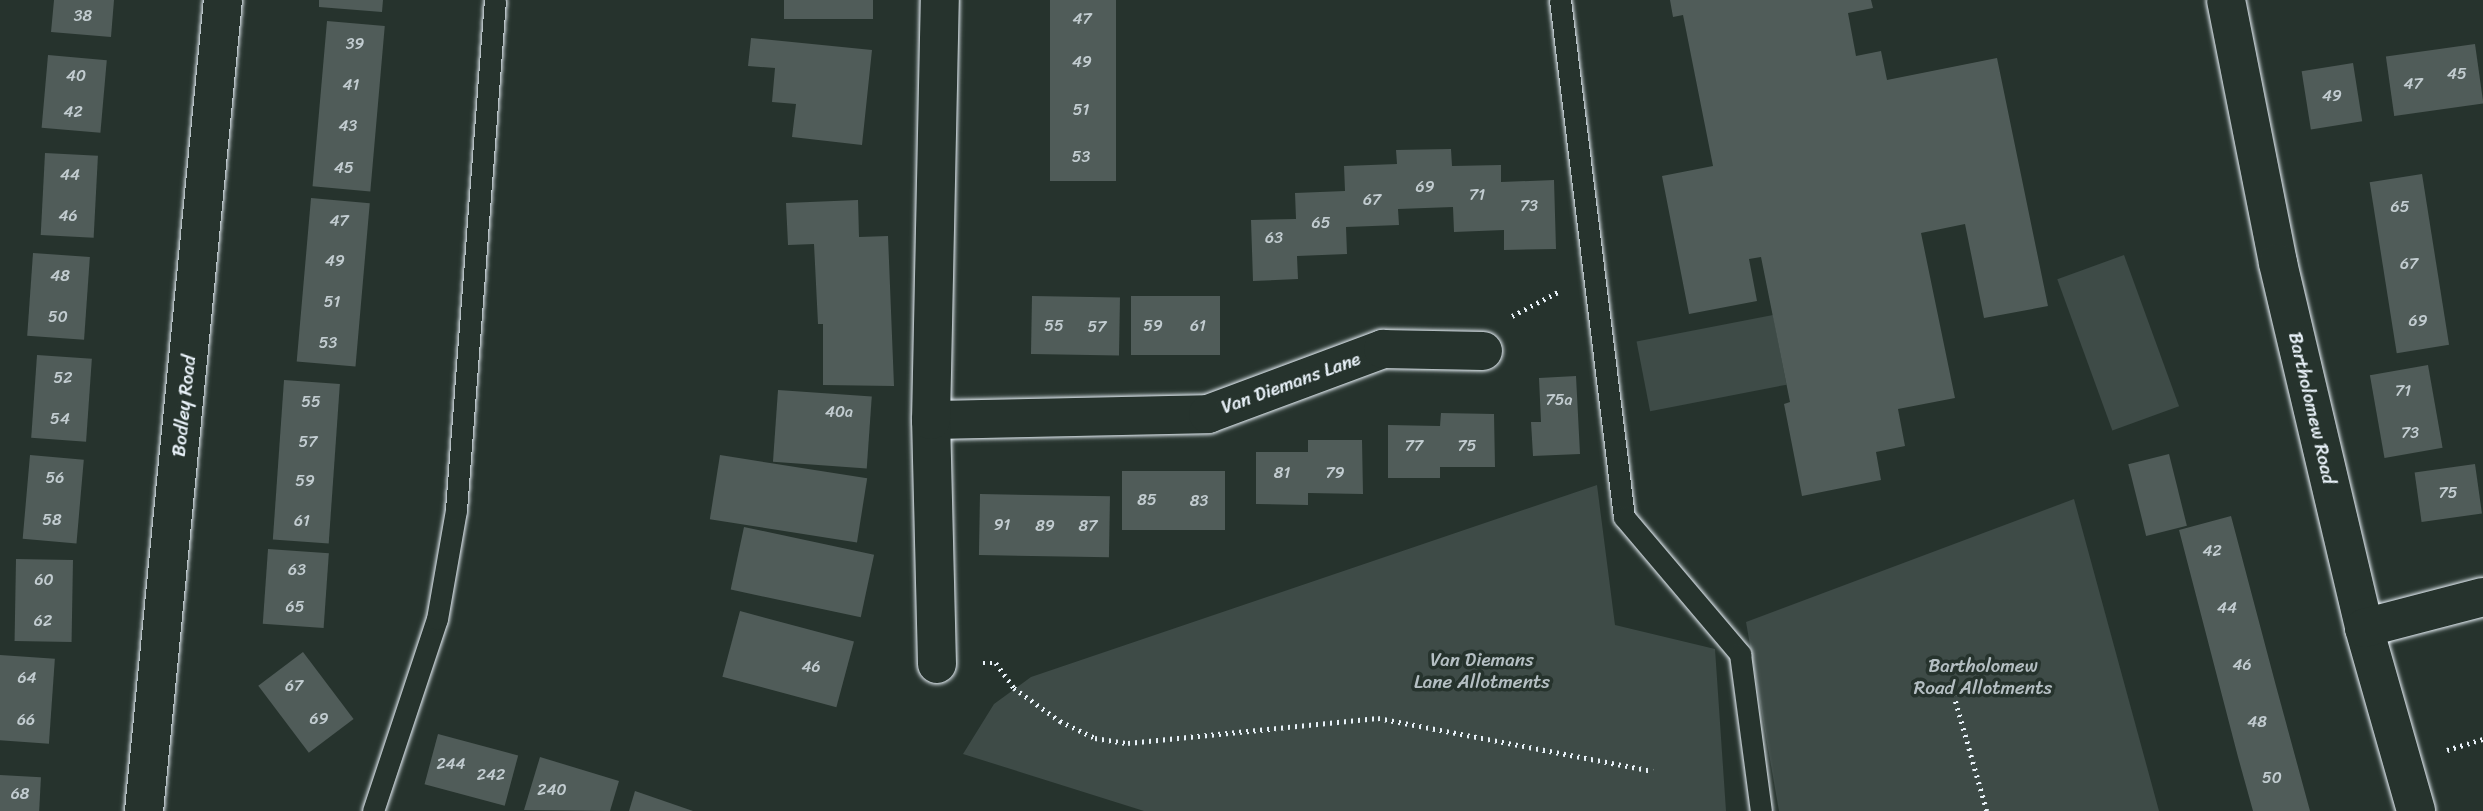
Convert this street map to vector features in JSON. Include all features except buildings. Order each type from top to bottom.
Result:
[{"type":"street","name":"Bodley Road","points":[[144,811],[223,0]]},
{"type":"street","points":[[937,664],[932,420],[940,0]]},
{"type":"street","name":"Bartholomew Road","points":[[2226,0],[2278,263],[2364,628],[2416,811]]},
{"type":"street","name":"Van Diemans Lane","points":[[932,420],[1208,414],[1383,349],[1483,351]]},
{"type":"street","points":[[2364,628],[2483,597]]},
{"type":"lane","points":[[373,811],[436,620],[456,510],[495,0]]},
{"type":"lane","points":[[1560,0],[1624,517],[1740,654],[1761,811]]},
{"type":"path","points":[[1483,351],[1506,318],[1592,274]]},
{"type":"path","points":[[1950,681],[1987,811]]},
{"type":"path","points":[[1014,688],[1060,721],[1095,738],[1128,743],[1378,718],[1653,771]]},
{"type":"green space","points":[[2124,255],[2179,406],[2112,431],[2057,279]]},
{"type":"green space","points":[[1773,315],[1787,385],[1650,411],[1637,342]]},
{"type":"green space","name":"Van Diemans Lane Allotments","points":[[1597,485],[1615,625],[1715,649],[1726,811],[1144,811],[963,754],[994,704],[1031,677]]},
{"type":"green space","name":"Bartholomew Road Allotments","points":[[2074,499],[2159,811],[1779,811],[1746,622]]}]
